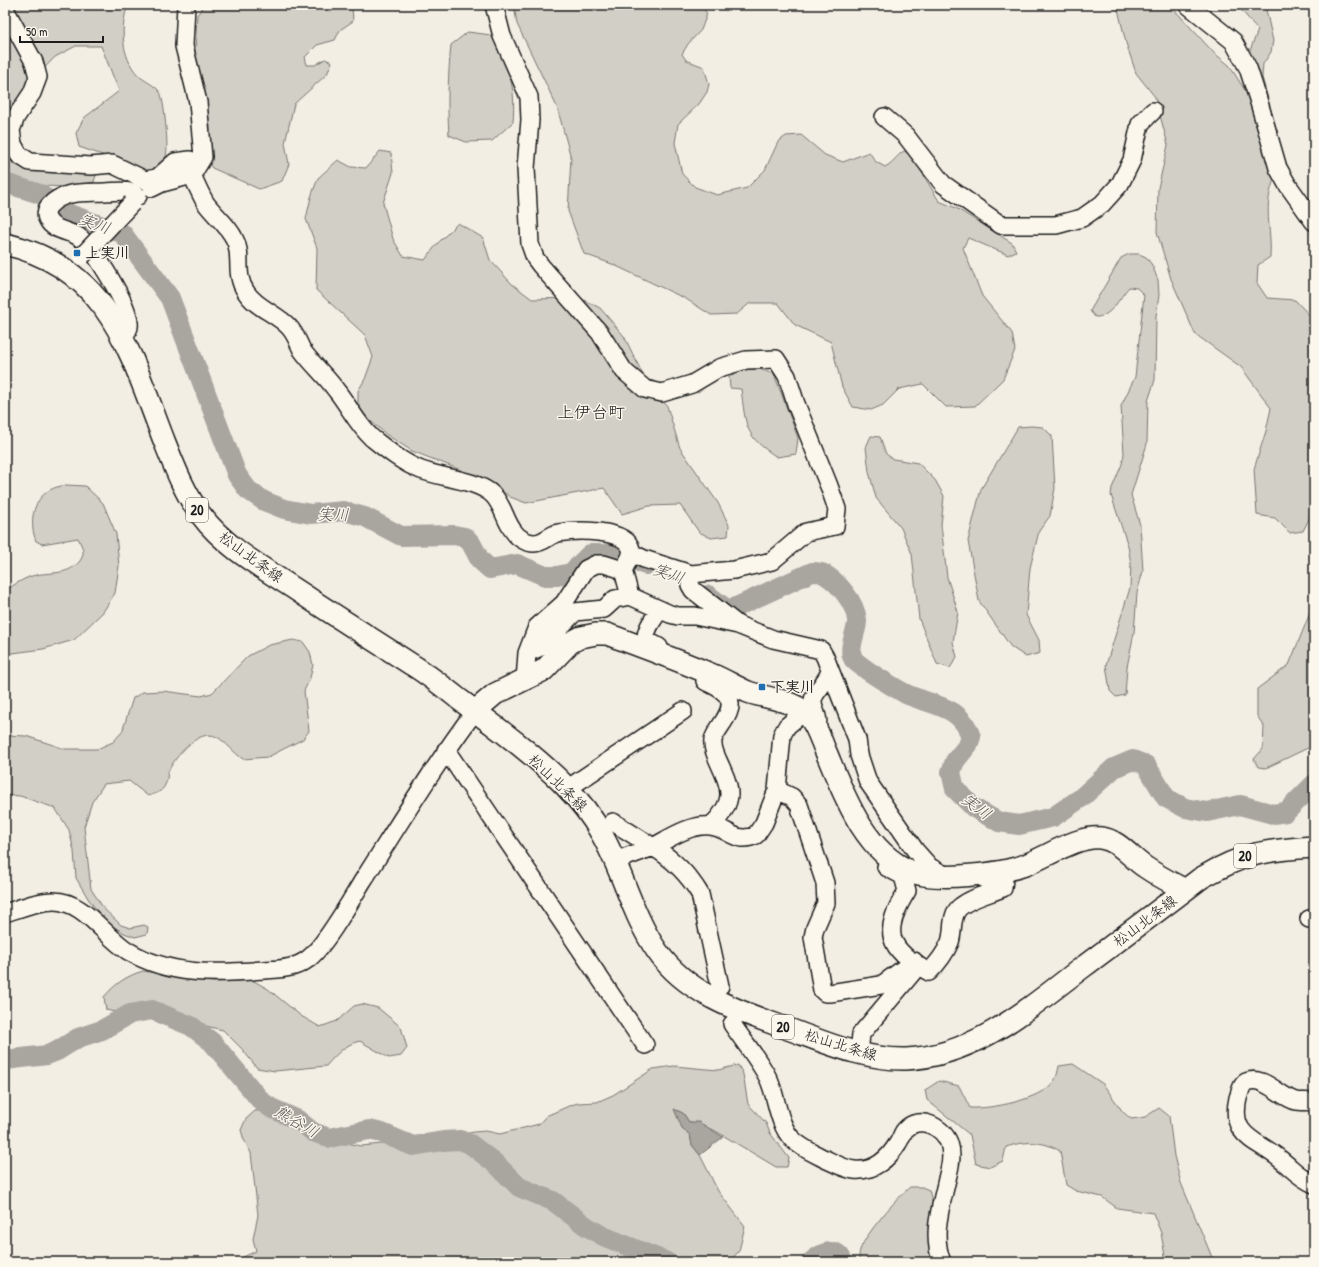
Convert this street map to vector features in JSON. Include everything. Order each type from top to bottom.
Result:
[{"type":"main road","name":"松山北条線","points":[[5,244],[33,252],[68,271],[91,290],[107,310],[123,336],[178,476],[200,514],[214,530],[236,550],[368,638],[417,667],[519,744],[567,789],[590,814],[615,860],[637,917],[658,952],[679,976],[722,1003],[753,1016],[859,1053],[882,1058],[903,1059],[942,1054],[962,1048],[1013,1019],[1201,878],[1240,858],[1276,849],[1314,847]]},
{"type":"main road","name":"松山北条線","points":[[475,711],[495,694],[525,681],[544,670],[570,643],[581,637],[596,634],[607,634],[714,675],[747,691],[783,702],[795,704],[810,717],[846,799],[867,834],[895,868],[932,877],[981,874],[1008,870],[1026,865],[1074,843],[1093,837],[1104,838],[1115,843],[1144,867],[1185,890]]},
{"type":"street","points":[[68,271],[135,199],[162,183],[194,170],[203,157],[198,102],[184,46],[186,5]]},
{"type":"street","points":[[494,5],[502,36],[529,97],[530,120],[526,168],[530,244],[535,258],[600,333],[624,371],[645,389],[662,393],[692,384],[719,368],[746,360],[776,359],[788,376],[796,404],[837,509],[836,526],[806,532],[772,561],[691,579],[644,559],[627,562],[596,564],[586,569],[564,603],[537,628],[527,653],[525,681]]},
{"type":"street","points":[[1188,5],[1233,41],[1248,68],[1278,168],[1287,184],[1314,222]]},
{"type":"street","points":[[5,9],[34,62],[38,77],[32,93],[16,117],[11,130],[13,144],[19,155],[30,162],[91,166],[112,164],[145,180],[156,178],[175,162],[190,160],[205,202],[234,236],[238,246],[238,277],[246,292],[262,308],[280,318],[291,328],[303,350],[337,390],[357,420],[371,437],[404,463],[422,471],[480,487],[492,494],[500,504],[514,533],[529,542],[536,543],[557,533],[595,531],[614,535],[629,544],[627,562],[630,596]]},
{"type":"street","points":[[884,117],[906,136],[943,184],[1001,225],[1056,225],[1082,218],[1102,204],[1120,184],[1132,160],[1140,124],[1153,111]]},
{"type":"street","points":[[123,336],[128,332],[129,324],[126,310],[113,284],[98,260],[79,237],[52,225],[48,221],[51,204],[62,195],[129,191],[135,199]]},
{"type":"street","points":[[691,579],[693,590],[715,609],[738,625]]},
{"type":"street","points":[[527,653],[541,647],[575,612],[604,610],[615,600],[630,596],[659,611],[678,616],[695,616],[738,625],[773,639],[821,650],[825,656],[857,738],[859,755],[868,782],[915,850],[930,867],[947,876]]},
{"type":"street","points":[[656,652],[659,647],[646,640],[646,636],[647,630],[659,611]]},
{"type":"street","points":[[675,660],[681,667],[724,692],[729,700],[730,706],[713,740],[713,750],[726,777],[730,794],[725,810],[711,826]]},
{"type":"street","points":[[816,730],[819,722],[813,702],[814,695],[828,680],[830,671]]},
{"type":"street","points":[[5,913],[36,903],[53,901],[64,902],[76,907],[117,944],[128,951],[174,969],[198,973],[233,973],[296,967],[309,959],[320,947],[446,750],[475,711]]},
{"type":"street","points":[[567,789],[683,711]]},
{"type":"street","points":[[615,860],[653,847],[684,831],[711,826],[742,839],[756,835],[764,823],[777,790],[782,735],[787,726],[804,712]]},
{"type":"street","points":[[446,750],[645,1045]]},
{"type":"street","points":[[777,790],[792,797],[799,805],[825,883],[826,904],[815,928],[813,937],[822,990],[825,993],[830,993],[881,985],[916,964]]},
{"type":"street","points":[[613,822],[653,847],[680,868],[692,881],[700,894],[720,986]]},
{"type":"street","points":[[864,846],[881,864],[895,868],[902,876],[907,891],[895,911],[891,927],[896,948],[929,972],[941,960],[950,940],[954,914],[959,907],[971,900],[1003,888],[1004,879]]},
{"type":"street","points":[[981,874],[983,878],[987,879],[1004,879],[1028,874]]},
{"type":"street","points":[[859,1053],[861,1034],[916,964]]},
{"type":"street","points":[[732,1024],[768,1079],[783,1124],[792,1139],[810,1151],[833,1163],[854,1170],[878,1165],[889,1156],[905,1130],[913,1124],[922,1122],[934,1125],[942,1132],[949,1143],[952,1160],[937,1224],[936,1239],[942,1262]]},
{"type":"street","points":[[1314,1102],[1296,1101],[1287,1097],[1270,1085],[1253,1081],[1246,1082],[1243,1085],[1236,1109],[1238,1125],[1246,1136],[1280,1159],[1298,1176],[1314,1184]]},
{"type":"shaded area","points":[[5,5],[128,5],[125,14],[123,32],[125,51],[128,60],[138,75],[155,87],[162,96],[167,151],[165,160],[159,170],[147,173],[135,166],[79,147],[76,133],[84,118],[119,91],[101,46],[76,46],[55,57],[29,84],[10,112],[7,151],[13,164],[28,168],[91,172],[96,175],[94,182],[65,187],[26,185],[5,174]]},
{"type":"shaded area","points":[[204,5],[352,5],[353,21],[340,30],[335,40],[317,45],[305,57],[307,65],[315,65],[325,59],[332,62],[327,74],[294,104],[285,143],[289,164],[282,181],[259,189],[212,168],[207,160],[195,52],[197,15]]},
{"type":"shaded area","points":[[514,5],[629,5],[631,7],[642,8],[648,5],[702,5],[707,14],[701,30],[688,44],[682,54],[686,60],[704,67],[709,84],[707,92],[699,104],[678,124],[675,143],[682,174],[695,187],[717,195],[747,188],[765,170],[778,142],[786,136],[801,135],[825,155],[843,162],[869,152],[876,162],[885,167],[904,151],[912,156],[939,201],[956,208],[1012,243],[1016,251],[1008,255],[968,238],[963,248],[982,296],[1012,333],[1015,350],[1003,379],[975,406],[946,407],[923,384],[899,389],[883,405],[871,410],[853,407],[842,387],[831,342],[795,325],[778,303],[750,303],[737,314],[711,315],[686,299],[612,264],[584,254],[568,211],[571,158],[557,107],[517,24]]},
{"type":"shaded area","points":[[1117,5],[1170,5],[1214,53],[1229,65],[1248,95],[1275,177],[1271,188],[1268,208],[1270,257],[1258,265],[1257,283],[1267,298],[1295,300],[1314,320],[1314,509],[1303,531],[1290,533],[1275,518],[1257,515],[1254,469],[1266,431],[1271,408],[1241,367],[1195,334],[1171,279],[1157,232],[1158,188],[1168,145],[1155,97],[1136,73],[1126,43]]},
{"type":"shaded area","points":[[1237,5],[1265,5],[1273,41],[1271,52],[1263,64],[1262,77],[1278,136],[1274,141],[1247,58],[1258,30]]},
{"type":"shaded area","points":[[468,32],[491,35],[510,76],[514,109],[513,122],[492,141],[466,142],[449,135],[448,90],[451,45]]},
{"type":"shaded area","points":[[380,151],[391,153],[393,173],[383,203],[393,239],[403,256],[425,260],[437,244],[458,223],[483,238],[490,260],[512,284],[532,299],[580,298],[600,308],[624,336],[643,375],[667,406],[680,448],[718,503],[729,525],[728,536],[711,538],[699,532],[680,505],[649,506],[622,514],[604,488],[526,503],[510,497],[489,481],[412,451],[387,435],[358,410],[358,391],[365,379],[373,357],[365,335],[316,290],[317,248],[306,219],[311,197],[318,178],[338,160],[351,167],[366,168]]},
{"type":"shaded area","points":[[1129,254],[1139,254],[1146,257],[1152,265],[1158,280],[1159,295],[1156,316],[1155,380],[1148,401],[1147,444],[1131,495],[1140,525],[1143,571],[1137,593],[1134,633],[1127,667],[1125,695],[1116,697],[1110,691],[1106,665],[1130,588],[1131,564],[1128,546],[1111,495],[1124,454],[1121,406],[1135,377],[1144,295],[1137,288],[1129,287],[1106,314],[1095,317],[1090,311],[1121,258]]},
{"type":"shaded area","points":[[759,369],[774,374],[798,438],[796,454],[777,457],[758,443],[748,429],[741,389],[730,388],[729,376],[742,370]]},
{"type":"shaded area","points":[[1018,427],[1043,427],[1052,436],[1055,488],[1050,516],[1039,531],[1030,568],[1026,615],[1039,640],[1040,653],[1026,657],[1011,647],[979,601],[968,541],[981,489]]},
{"type":"shaded area","points":[[871,436],[880,437],[886,454],[893,459],[918,463],[935,480],[944,496],[941,525],[947,577],[958,612],[953,642],[957,657],[950,668],[937,664],[919,619],[912,554],[901,528],[876,498],[869,472],[866,447]]},
{"type":"shaded area","points":[[66,485],[85,486],[103,503],[116,534],[119,566],[115,593],[103,612],[74,640],[43,649],[5,654],[5,591],[29,577],[69,570],[82,558],[83,550],[78,538],[42,544],[36,541],[34,534],[34,512],[39,500],[50,490]]},
{"type":"shaded area","points":[[1314,603],[1314,745],[1266,768],[1258,767],[1254,759],[1263,749],[1264,726],[1257,716],[1257,689],[1289,665]]},
{"type":"shaded area","points":[[293,640],[303,642],[310,652],[313,665],[310,678],[304,691],[309,731],[303,739],[268,757],[243,759],[217,737],[210,735],[203,736],[195,740],[181,752],[171,766],[165,785],[159,792],[148,796],[129,781],[104,784],[92,802],[84,827],[91,889],[104,909],[121,925],[130,928],[144,925],[148,927],[147,934],[135,937],[124,933],[105,921],[89,900],[76,878],[74,851],[69,830],[55,808],[20,796],[5,795],[5,735],[26,736],[65,749],[97,749],[113,742],[122,732],[133,698],[143,692],[163,691],[201,696],[212,693],[248,656],[269,645]]},
{"type":"shaded area","points":[[1314,774],[1314,794],[1308,799],[1297,791]]},
{"type":"shaded area","points":[[143,971],[213,982],[252,980],[268,989],[301,1016],[320,1027],[337,1021],[354,1006],[362,1004],[378,1008],[401,1027],[407,1048],[401,1056],[389,1058],[360,1041],[345,1047],[326,1066],[275,1071],[257,1068],[242,1049],[223,1030],[141,1011],[119,1013],[106,1010],[104,997],[108,992],[126,978]]},
{"type":"shaded area","points":[[1073,1064],[1103,1084],[1123,1112],[1131,1119],[1145,1117],[1159,1108],[1169,1116],[1174,1156],[1181,1183],[1214,1262],[1166,1262],[1161,1233],[1153,1213],[1117,1208],[1102,1197],[1076,1191],[1066,1185],[1060,1151],[1053,1147],[1040,1143],[1013,1145],[1006,1147],[1003,1161],[990,1167],[976,1164],[970,1135],[927,1100],[925,1090],[939,1081],[959,1086],[970,1108],[990,1107],[1015,1102],[1048,1088],[1055,1079],[1059,1066]]},
{"type":"shaded area","points":[[738,1065],[743,1074],[748,1104],[766,1123],[770,1133],[789,1158],[787,1167],[776,1167],[714,1130],[689,1122],[683,1113],[682,1128],[690,1135],[692,1145],[700,1155],[718,1191],[745,1226],[739,1251],[729,1262],[662,1262],[658,1260],[647,1262],[233,1262],[256,1251],[253,1239],[258,1215],[251,1153],[244,1140],[241,1130],[246,1119],[255,1111],[271,1110],[305,1128],[347,1143],[361,1146],[382,1144],[405,1146],[474,1132],[486,1131],[500,1134],[539,1124],[546,1116],[571,1105],[597,1102],[613,1095],[653,1069],[674,1066],[718,1070]]},
{"type":"shaded area","points":[[674,1109],[683,1113],[689,1122],[699,1122],[723,1137],[700,1155],[692,1145],[690,1135],[682,1128]]},
{"type":"shaded area","points":[[910,1187],[922,1187],[929,1190],[933,1204],[935,1262],[859,1262],[859,1254],[863,1243],[875,1225]]},
{"type":"waterway","name":"実川","points":[[5,183],[40,194],[69,214],[122,233],[170,298],[237,475],[248,490],[264,501],[284,509],[311,514],[344,511],[365,517],[401,536],[454,535],[465,537],[471,543],[480,560],[490,569],[517,564],[545,576],[557,576],[571,573],[590,554],[613,554],[646,565]]},
{"type":"waterway","name":"実川","points":[[708,595],[728,610],[812,572],[824,574],[835,582],[845,593],[856,613],[857,625],[851,652],[852,657],[855,661],[873,674],[906,694],[936,704],[953,712],[960,718],[971,737],[968,745],[955,761],[951,772],[955,789],[974,808],[999,822],[1019,825],[1053,817],[1081,798],[1114,768],[1133,760],[1146,765],[1166,798],[1185,808],[1207,812],[1240,805],[1273,814],[1286,812],[1314,784]]},
{"type":"waterway","name":"熊谷川","points":[[5,1060],[47,1055],[57,1051],[78,1038],[102,1030],[130,1014],[152,1010],[191,1026],[212,1042],[261,1101],[271,1108],[298,1120],[313,1132],[329,1138],[369,1130],[382,1133],[413,1146],[460,1140],[470,1144],[496,1164],[519,1187],[553,1201],[586,1226],[603,1236],[667,1262]]},
{"type":"waterway","name":"熊谷川","points":[[811,1262],[828,1252],[837,1253],[843,1262]]},
{"type":"place","name":"上実川","points":[[77,253]]},
{"type":"place","name":"下実川","points":[[762,687]]},
{"type":"district","name":"上伊台町","points":[[591,412]]}]
